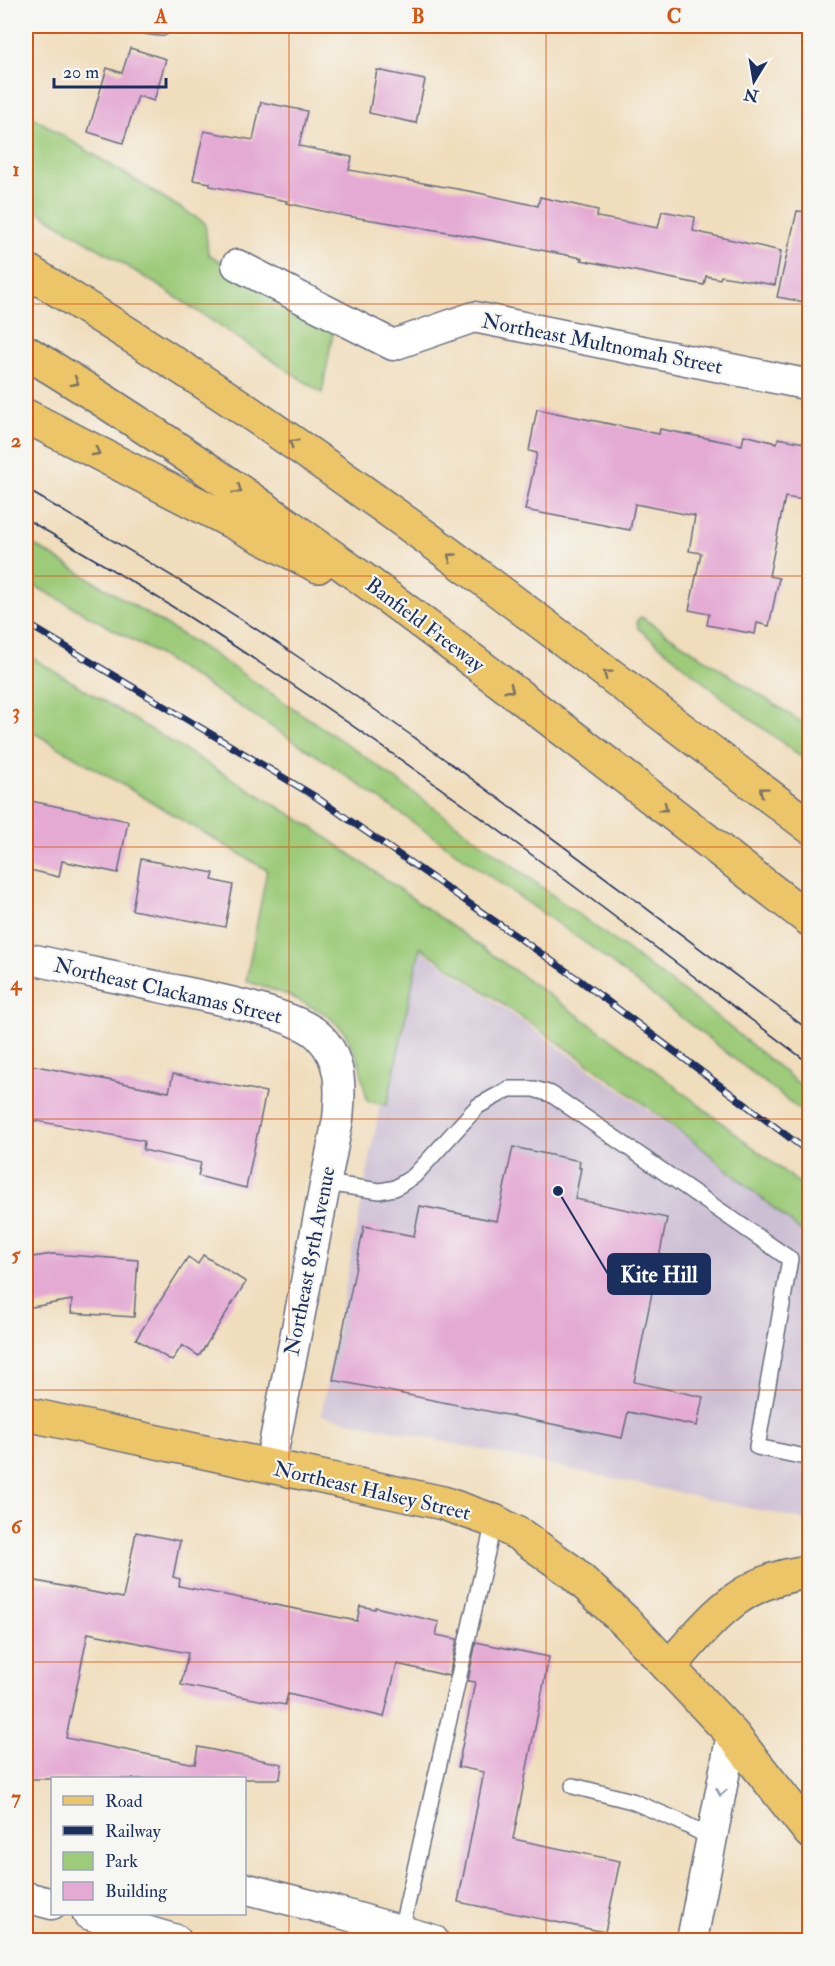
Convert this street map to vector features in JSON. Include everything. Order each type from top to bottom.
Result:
[{"type":"main road","points":[[26,270],[249,412],[351,483],[469,569],[810,827]]},
{"type":"main road","name":"Banfield Freeway","points":[[26,352],[92,392],[209,470],[413,615],[810,920]]},
{"type":"main road","points":[[26,416],[413,615]]},
{"type":"main road","name":"Northeast Halsey Street","points":[[26,1414],[443,1503],[494,1521],[520,1535],[571,1571],[627,1623],[732,1734],[810,1832]]},
{"type":"main road","points":[[669,1667],[727,1604],[762,1584],[784,1576],[810,1572]]},
{"type":"street","name":"Northeast Multnomah Street","points":[[237,265],[393,345],[474,317],[810,385]]},
{"type":"street","name":"Northeast Clackamas Street","points":[[26,958],[225,1001],[273,1014],[308,1026],[321,1037],[333,1055]]},
{"type":"street","name":"Northeast 85th Avenue","points":[[270,1466],[340,1097],[340,1081],[333,1055]]},
{"type":"street","points":[[692,1941],[732,1734]]},
{"type":"street","points":[[246,1889],[401,1930],[433,1941]]},
{"type":"street","points":[[26,1897],[51,1904]]},
{"type":"street","points":[[91,1915],[176,1941]]},
{"type":"lane","points":[[146,26],[162,28]]},
{"type":"lane","points":[[325,1182],[380,1191],[394,1188],[414,1176],[478,1106],[509,1089],[534,1089],[550,1094],[790,1260],[757,1447],[810,1458]]},
{"type":"lane","points":[[401,1930],[494,1521]]},
{"type":"lane","points":[[573,1786],[632,1801],[679,1821],[713,1839]]},
{"type":"shaded area","points":[[411,943],[695,1143],[809,1238],[809,1521],[321,1415]]},
{"type":"green space","points":[[26,113],[205,223],[208,254],[333,332],[322,393],[156,284],[26,204]]},
{"type":"green space","points":[[26,540],[202,647],[357,751],[711,1012],[809,1092],[809,1117],[591,947],[327,762],[156,653],[26,581]]},
{"type":"green space","points":[[641,617],[809,727],[809,762],[734,707],[638,628],[637,620]]},
{"type":"green space","points":[[26,654],[310,826],[644,1062],[809,1191],[809,1238],[697,1144],[598,1070],[420,947],[387,1105],[367,1101],[359,1061],[344,1031],[326,1014],[288,995],[246,981],[267,870],[26,728]]},
{"type":"building","points":[[130,48],[166,59],[154,101],[138,96],[123,143],[88,132],[107,68],[122,73]]},
{"type":"building","points":[[377,70],[425,80],[416,123],[369,113]]},
{"type":"building","points":[[261,102],[307,111],[299,146],[352,157],[349,170],[538,206],[540,197],[598,210],[597,217],[658,228],[662,211],[695,217],[693,231],[781,251],[775,285],[721,276],[720,279],[706,276],[704,285],[448,232],[340,215],[286,203],[287,201],[210,186],[210,183],[193,180],[204,131],[253,140]]},
{"type":"building","points":[[797,211],[810,212],[810,303],[777,297]]},
{"type":"building","points":[[537,409],[659,434],[660,429],[742,445],[744,435],[777,443],[778,438],[810,444],[810,501],[785,497],[769,576],[779,578],[769,626],[757,623],[755,634],[707,625],[709,614],[689,610],[701,553],[689,551],[695,516],[635,504],[630,530],[525,510],[537,453],[529,451]]},
{"type":"building","points":[[26,800],[128,821],[118,873],[62,861],[59,877],[26,869]]},
{"type":"building","points":[[141,859],[214,873],[212,880],[233,885],[225,927],[132,910]]},
{"type":"building","points":[[26,1064],[169,1092],[173,1074],[266,1092],[246,1188],[198,1176],[201,1163],[143,1150],[144,1141],[26,1119]]},
{"type":"building","points":[[513,1147],[580,1161],[579,1168],[581,1168],[575,1199],[667,1218],[634,1382],[703,1397],[697,1426],[628,1412],[622,1438],[333,1380],[364,1226],[414,1236],[420,1206],[497,1221]]},
{"type":"building","points":[[53,1254],[138,1260],[134,1317],[71,1313],[72,1300],[26,1308],[26,1258]]},
{"type":"building","points":[[203,1255],[246,1282],[199,1356],[182,1345],[172,1361],[136,1339],[188,1257],[198,1264]]},
{"type":"building","points":[[136,1532],[180,1541],[173,1577],[180,1579],[179,1586],[357,1621],[360,1606],[375,1609],[375,1607],[439,1622],[436,1635],[457,1639],[449,1676],[397,1664],[384,1717],[288,1694],[285,1705],[181,1685],[188,1653],[88,1633],[66,1738],[195,1764],[198,1747],[282,1764],[280,1779],[51,1777],[51,1779],[26,1779],[26,1579],[123,1598]]},
{"type":"building","points":[[476,1642],[549,1657],[513,1839],[620,1861],[605,1932],[458,1902],[484,1772],[458,1767],[475,1682],[468,1681]]},
{"type":"tram line","points":[[26,489],[226,610],[357,697],[552,838],[810,1031]]},
{"type":"tram line","points":[[26,519],[211,631],[364,734],[440,787],[810,1064]]},
{"type":"railway","points":[[26,623],[316,797],[578,979],[810,1153]]},
{"type":"place","name":"Kite Hill","points":[[558,1191]]}]
